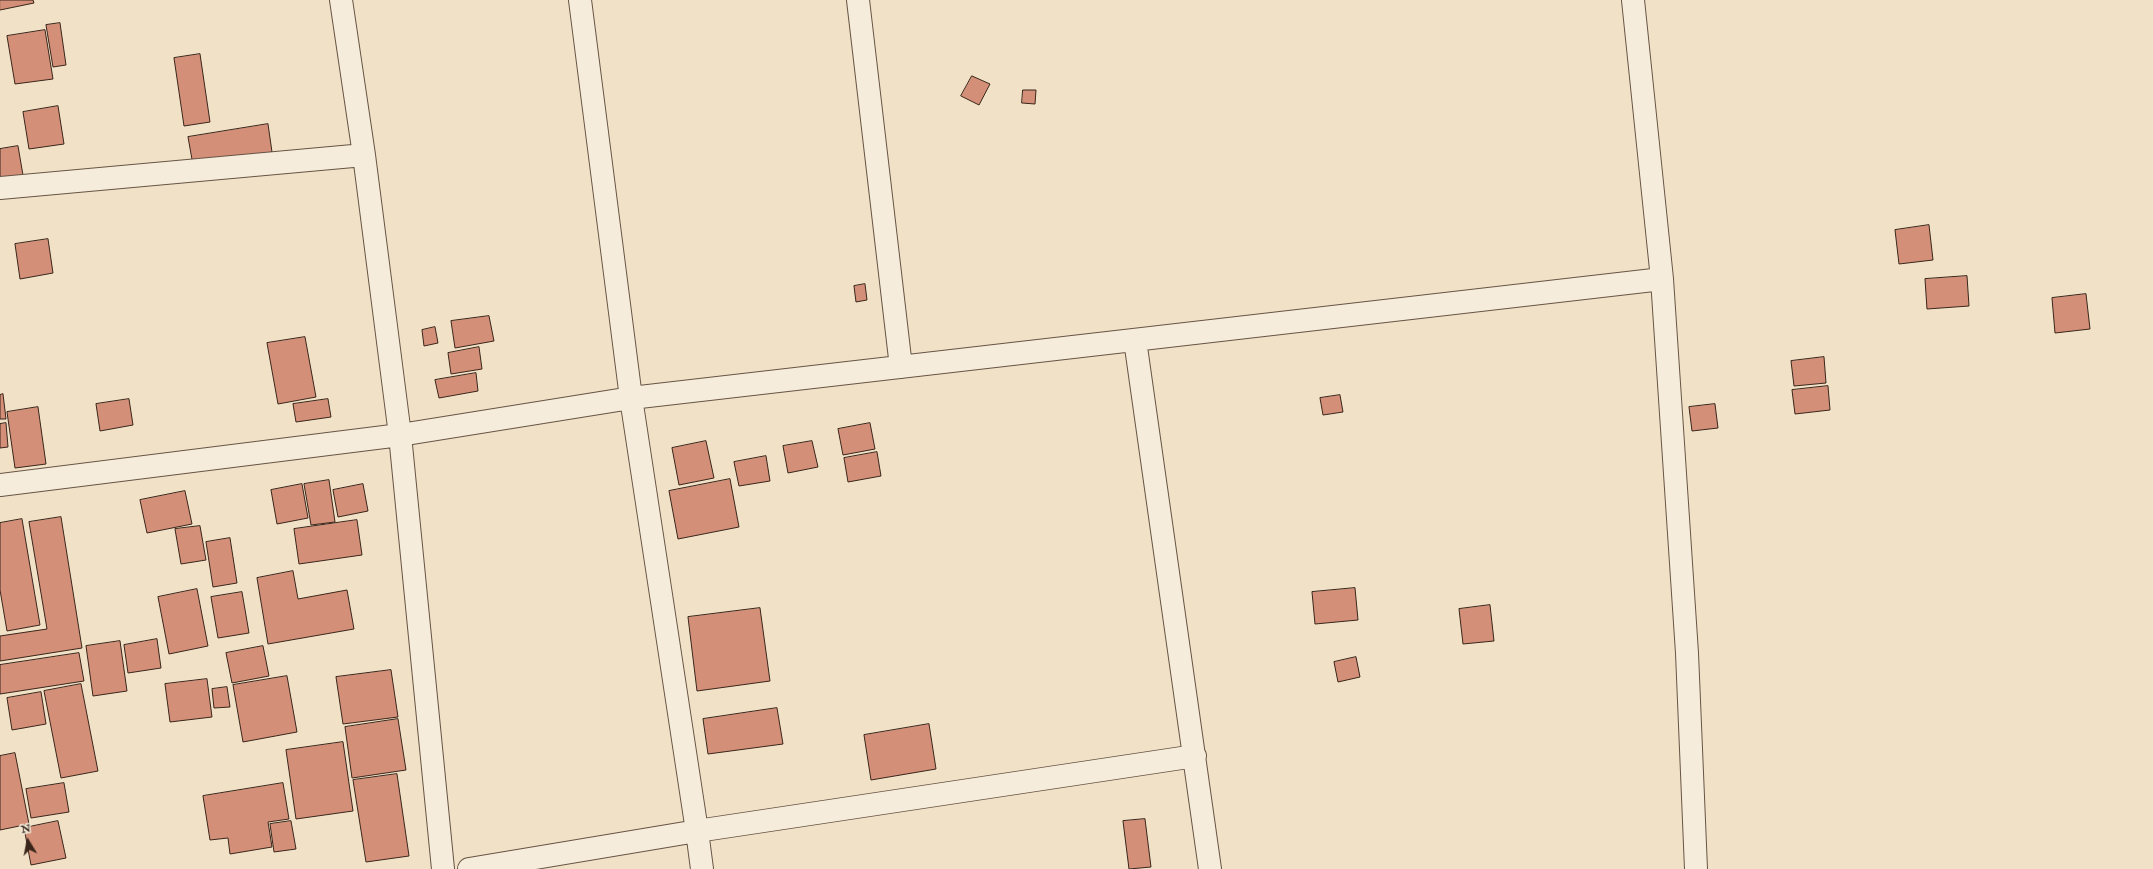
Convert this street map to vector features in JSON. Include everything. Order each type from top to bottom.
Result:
[{"type":"street","points":[[341,0],[364,155],[400,436],[443,869]]},
{"type":"street","points":[[580,0],[631,398],[702,869]]},
{"type":"street","points":[[858,0],[901,367]]},
{"type":"street","points":[[1633,0],[1662,279],[1687,653],[1696,869]]},
{"type":"street","points":[[0,188],[364,155]]},
{"type":"street","points":[[0,485],[400,436],[631,398],[1662,279]]},
{"type":"street","points":[[1136,340],[1210,869]]},
{"type":"street","points":[[469,869],[697,831],[1195,756]]},
{"type":"building","points":[[0,0],[33,0],[34,3],[0,10]]},
{"type":"building","points":[[60,23],[66,65],[53,67],[46,25]]},
{"type":"building","points":[[45,30],[53,79],[15,84],[7,36]]},
{"type":"building","points":[[200,54],[210,122],[184,126],[174,58]]},
{"type":"building","points":[[972,76],[990,84],[979,105],[961,96]]},
{"type":"building","points":[[1023,90],[1036,90],[1035,104],[1022,103]]},
{"type":"building","points":[[58,106],[64,144],[29,149],[23,112]]},
{"type":"building","points":[[268,124],[272,152],[193,165],[188,137]]},
{"type":"building","points":[[18,146],[24,181],[0,185],[0,149]]},
{"type":"building","points":[[1929,225],[1933,260],[1899,264],[1895,230]]},
{"type":"building","points":[[48,239],[53,273],[20,279],[15,244]]},
{"type":"building","points":[[1967,276],[1969,306],[1927,309],[1925,279]]},
{"type":"building","points":[[865,284],[867,300],[856,302],[854,286]]},
{"type":"building","points":[[2086,294],[2090,329],[2055,333],[2052,298]]},
{"type":"building","points":[[489,316],[494,341],[455,348],[451,321]]},
{"type":"building","points":[[435,327],[438,343],[424,346],[422,330]]},
{"type":"building","points":[[305,337],[316,397],[278,404],[267,343]]},
{"type":"building","points":[[479,347],[482,369],[451,374],[448,353]]},
{"type":"building","points":[[1824,357],[1826,383],[1794,386],[1791,361]]},
{"type":"building","points":[[476,373],[478,391],[439,398],[435,380]]},
{"type":"building","points":[[1828,386],[1830,410],[1795,414],[1792,390]]},
{"type":"building","points":[[3,394],[6,419],[0,419],[0,395]]},
{"type":"building","points":[[1340,395],[1343,412],[1323,415],[1320,398]]},
{"type":"building","points":[[129,399],[133,425],[100,431],[96,404]]},
{"type":"building","points":[[328,399],[331,417],[296,422],[293,404]]},
{"type":"building","points":[[1715,404],[1718,428],[1692,431],[1689,407]]},
{"type":"building","points":[[38,407],[46,464],[15,468],[7,412]]},
{"type":"building","points":[[6,423],[8,447],[0,448],[0,424]]},
{"type":"building","points":[[870,423],[875,449],[843,455],[838,429]]},
{"type":"building","points":[[706,441],[714,478],[679,485],[672,448]]},
{"type":"building","points":[[812,441],[818,467],[788,473],[783,446]]},
{"type":"building","points":[[877,452],[881,476],[848,482],[844,458]]},
{"type":"building","points":[[766,456],[770,481],[739,486],[734,462]]},
{"type":"building","points":[[730,479],[739,527],[678,539],[669,491]]},
{"type":"building","points":[[329,480],[335,522],[311,525],[304,484]]},
{"type":"building","points":[[302,484],[308,518],[277,524],[271,490]]},
{"type":"building","points":[[363,484],[368,511],[338,517],[333,490]]},
{"type":"building","points":[[185,491],[192,524],[147,533],[140,500]]},
{"type":"building","points":[[61,517],[82,648],[0,661],[0,636],[47,629],[29,522]]},
{"type":"building","points":[[22,519],[40,625],[7,631],[0,590],[0,523]]},
{"type":"building","points":[[357,520],[362,555],[299,564],[294,529]]},
{"type":"building","points":[[200,526],[206,560],[181,564],[175,529]]},
{"type":"building","points":[[230,538],[237,583],[213,587],[206,542]]},
{"type":"building","points":[[293,571],[298,599],[347,590],[354,629],[268,644],[257,578]]},
{"type":"building","points":[[1355,588],[1358,620],[1315,624],[1312,592]]},
{"type":"building","points":[[197,589],[208,646],[169,654],[158,597]]},
{"type":"building","points":[[242,592],[249,633],[218,638],[211,597]]},
{"type":"building","points":[[1490,605],[1494,641],[1463,644],[1459,609]]},
{"type":"building","points":[[760,608],[770,681],[697,691],[688,617]]},
{"type":"building","points":[[157,639],[161,668],[128,673],[124,645]]},
{"type":"building","points":[[120,641],[127,691],[93,696],[86,646]]},
{"type":"building","points":[[263,646],[269,676],[232,683],[226,653]]},
{"type":"building","points":[[79,653],[84,681],[0,694],[0,665]]},
{"type":"building","points":[[1356,657],[1360,677],[1338,682],[1334,662]]},
{"type":"building","points":[[391,670],[398,717],[343,724],[336,677]]},
{"type":"building","points":[[287,676],[297,732],[243,742],[233,685]]},
{"type":"building","points":[[207,679],[212,717],[170,722],[165,684]]},
{"type":"building","points":[[81,684],[98,771],[61,778],[44,691]]},
{"type":"building","points":[[227,687],[230,707],[214,708],[212,689]]},
{"type":"building","points":[[41,692],[46,724],[12,730],[7,698]]},
{"type":"building","points":[[777,708],[783,744],[708,754],[703,719]]},
{"type":"building","points":[[398,719],[406,770],[352,778],[345,727]]},
{"type":"building","points":[[929,724],[936,769],[871,780],[864,735]]},
{"type":"building","points":[[343,742],[353,811],[296,819],[286,750]]},
{"type":"building","points":[[15,753],[29,824],[0,830],[0,756]]},
{"type":"building","points":[[397,774],[409,856],[366,862],[353,780]]},
{"type":"building","points":[[64,783],[69,812],[31,818],[26,789]]},
{"type":"building","points":[[283,783],[289,819],[268,822],[272,847],[230,854],[228,838],[210,840],[203,796]]},
{"type":"building","points":[[1145,819],[1151,867],[1129,869],[1123,821]]},
{"type":"building","points":[[58,821],[66,858],[31,865],[24,828]]},
{"type":"building","points":[[291,821],[296,849],[274,852],[270,824]]}]
